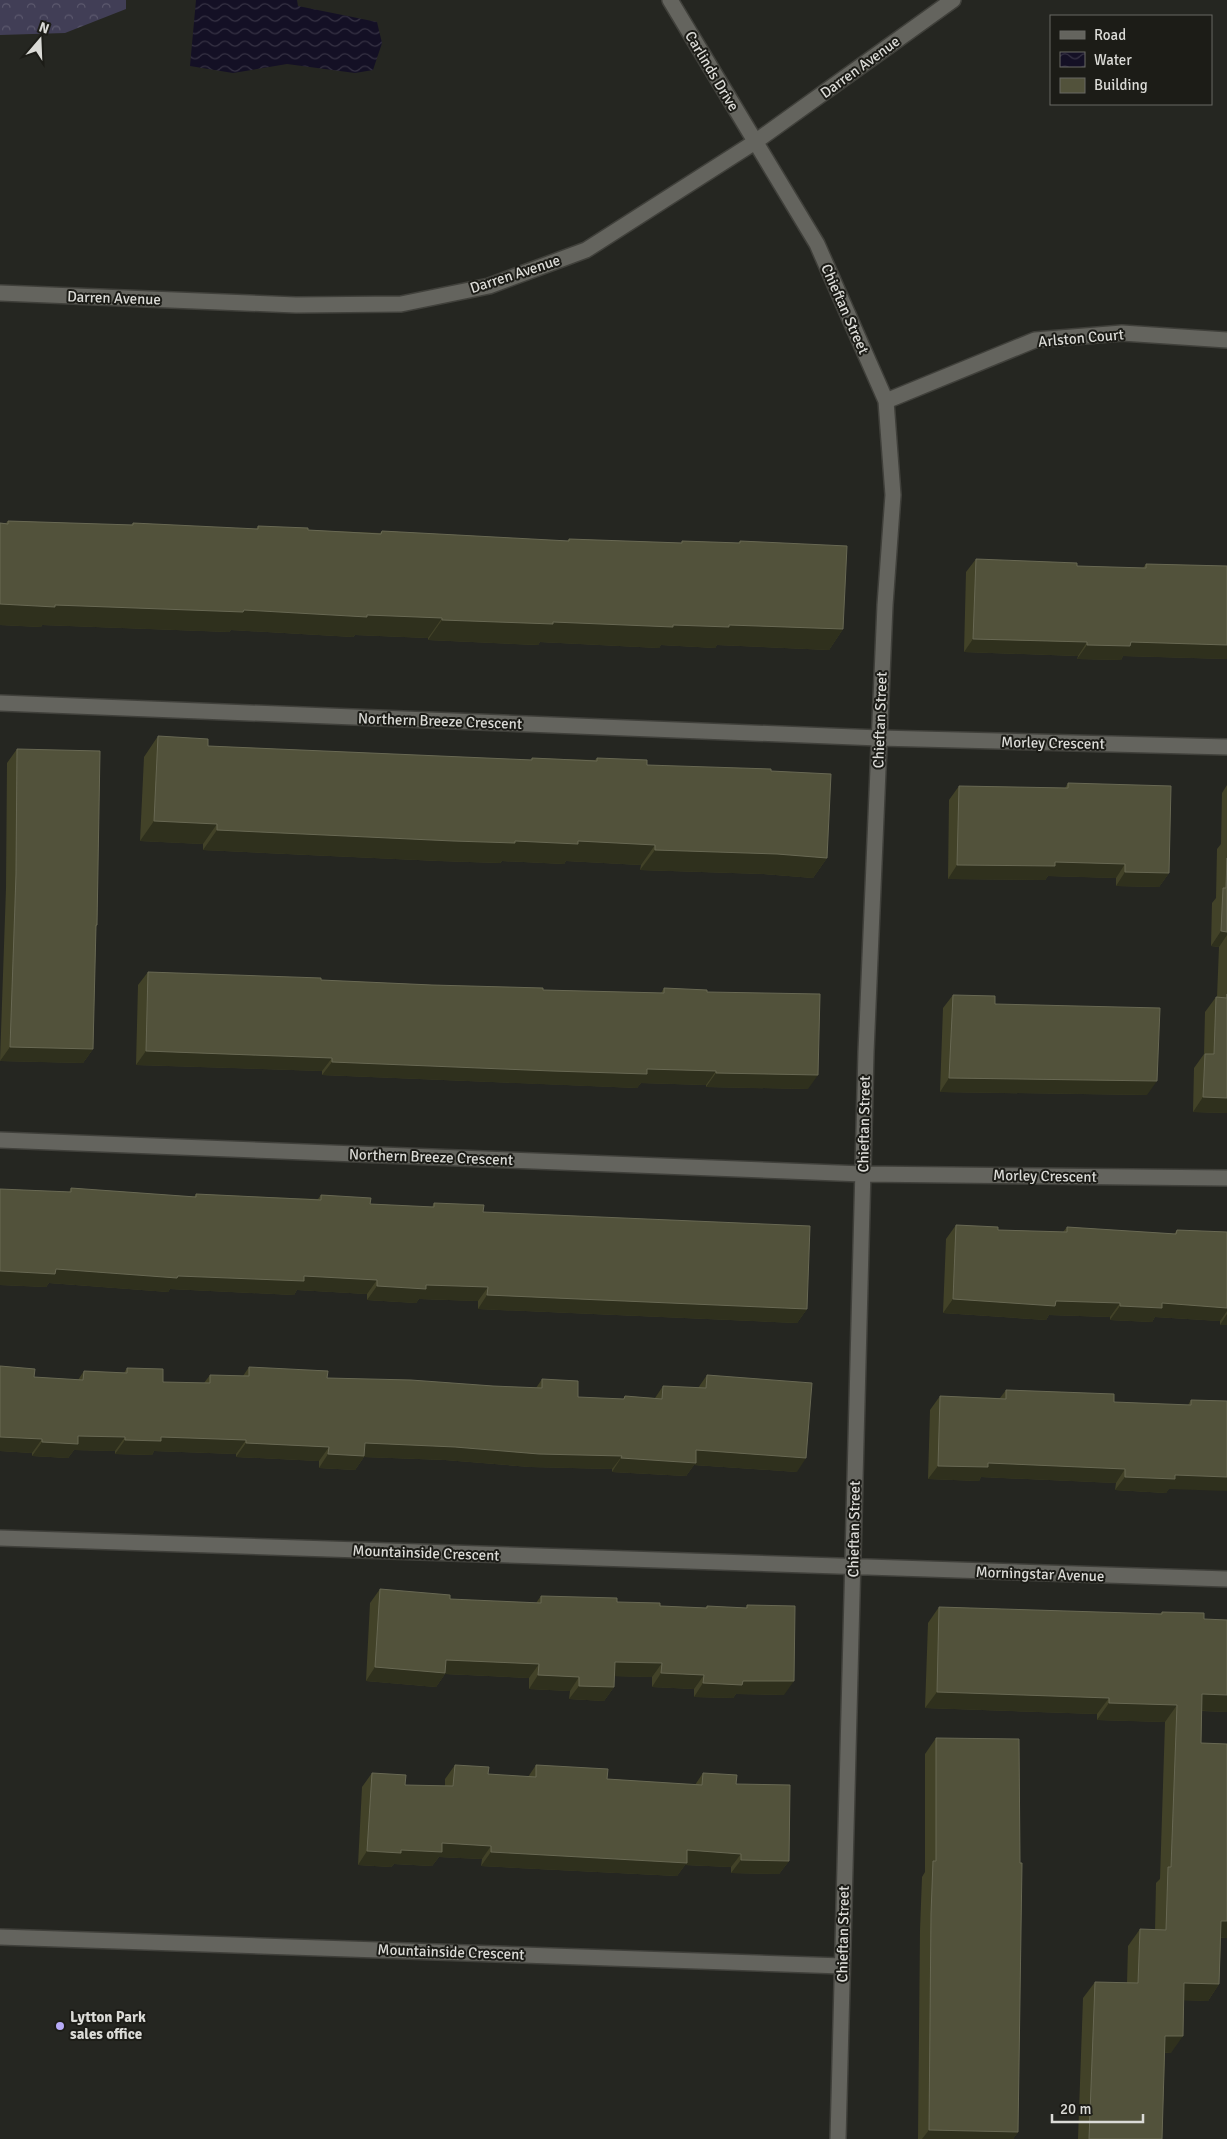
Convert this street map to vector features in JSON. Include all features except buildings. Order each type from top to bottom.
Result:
[{"type":"street","name":"Carlinds Drive","points":[[670,0],[755,142]]},
{"type":"street","name":"Darren Avenue","points":[[0,293],[296,306],[401,304],[489,286],[586,250],[755,142],[953,0]]},
{"type":"street","name":"Chieftan Street","points":[[755,142],[816,244],[886,402],[893,495],[885,605],[879,738],[863,1174],[838,2139]]},
{"type":"street","name":"Arlston Court","points":[[886,402],[1035,340],[1122,333],[1227,340]]},
{"type":"street","name":"Northern Breeze Crescent","points":[[0,703],[879,738]]},
{"type":"street","name":"Morley Crescent","points":[[879,738],[1227,747]]},
{"type":"street","name":"Northern Breeze Crescent","points":[[0,1140],[863,1174]]},
{"type":"street","name":"Morley Crescent","points":[[863,1174],[1227,1178]]},
{"type":"street","name":"Mountainside Crescent","points":[[0,1538],[853,1568]]},
{"type":"street","name":"Morningstar Avenue","points":[[853,1568],[1227,1579]]},
{"type":"street","name":"Mountainside Crescent","points":[[0,1937],[842,1966]]},
{"type":"green space","points":[[0,0],[126,0],[126,9],[65,33],[0,35]]},
{"type":"water","points":[[196,0],[297,0],[298,6],[377,22],[382,43],[373,70],[355,73],[287,64],[233,73],[190,66]]},
{"type":"place","name":"Lytton Park sales office","points":[[60,2026]]}]
